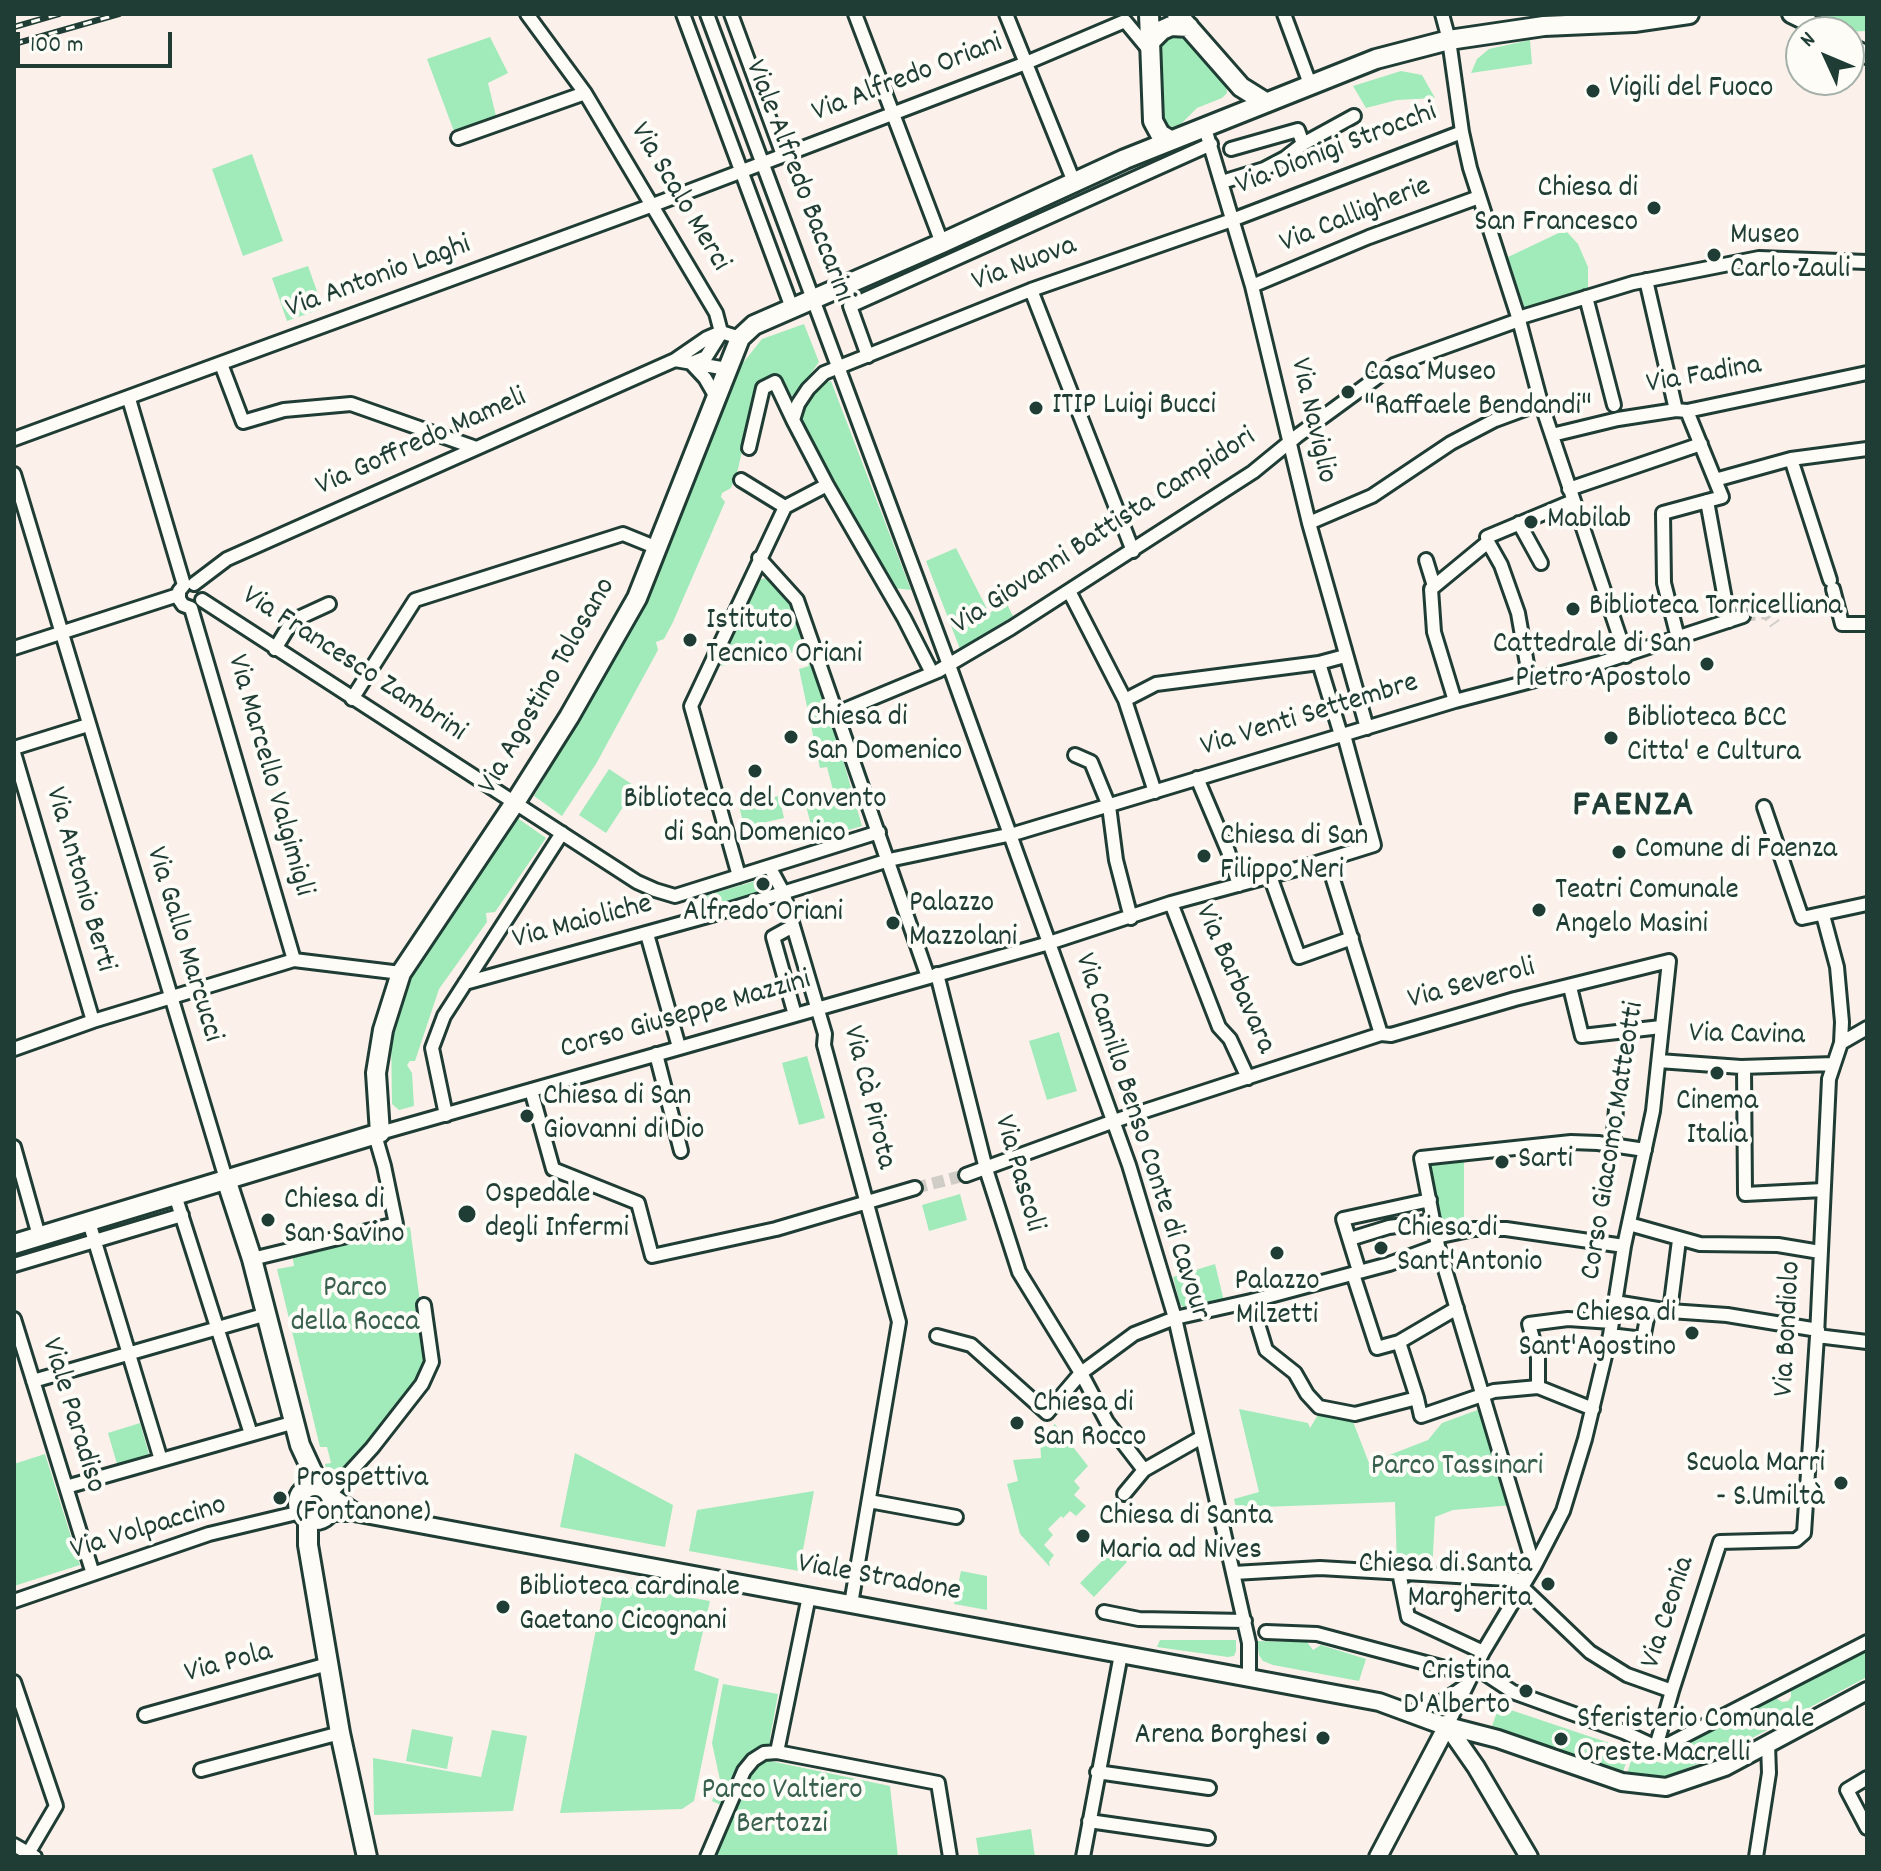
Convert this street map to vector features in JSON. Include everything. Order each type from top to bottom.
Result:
[{"type":"main road","points":[[1149,14],[1153,121],[1160,134],[1177,137],[1203,116],[1237,100],[1234,79]]},
{"type":"main road","points":[[740,338],[754,325],[1125,159],[1376,59],[1449,40],[1544,26],[1634,22],[1689,14]]},
{"type":"main road","points":[[1149,46],[1162,30],[1183,21],[1247,92],[1265,102]]},
{"type":"main road","points":[[1125,159],[1153,121]]},
{"type":"main road","name":"Via Agostino Tolosano","points":[[377,1134],[376,1073],[383,1030],[401,973],[569,717],[637,598],[740,338]]},
{"type":"main road","name":"Corso Giuseppe Mazzini","points":[[14,1244],[377,1134]]},
{"type":"main road","points":[[226,1179],[252,1259],[318,1504],[308,1545],[340,1733],[367,1857]]},
{"type":"street","name":"Via Scalo Merci","points":[[527,14],[585,93],[716,313],[721,332]]},
{"type":"street","name":"Viale Alfredo Baccarini","points":[[683,14],[792,308]]},
{"type":"street","name":"Viale Alfredo Baccarini","points":[[707,14],[1010,835]]},
{"type":"street","name":"Viale Alfredo Baccarini","points":[[731,14],[783,155]]},
{"type":"street","points":[[855,14],[942,243]]},
{"type":"street","points":[[1006,14],[1074,182]]},
{"type":"street","points":[[1284,14],[1310,84]]},
{"type":"street","points":[[1442,14],[1449,40],[1462,132],[1479,197],[1519,319],[1541,403],[1626,656]]},
{"type":"street","name":"Via Alfredo Oriani","points":[[761,164],[1026,63],[1127,17],[1149,46]]},
{"type":"street","points":[[458,138],[585,93]]},
{"type":"street","points":[[1222,182],[1264,169],[1354,116]]},
{"type":"street","name":"Via Naviglio","points":[[1204,125],[1252,286],[1309,523],[1367,728]]},
{"type":"street","points":[[1231,149],[1298,130],[1303,144]]},
{"type":"street","name":"Via Dionigi Strocchi","points":[[1232,220],[1462,132]]},
{"type":"street","points":[[868,356],[850,306],[1211,144]]},
{"type":"street","name":"Via Antonio Laghi","points":[[14,439],[761,164]]},
{"type":"street","points":[[1105,168],[1113,186]]},
{"type":"street","name":"Via Calligherie","points":[[1252,286],[1369,237],[1479,197]]},
{"type":"street","points":[[1001,215],[1008,234]]},
{"type":"street","name":"Via Nuova","points":[[838,368],[1031,290],[1232,220]]},
{"type":"street","name":"Via Giovanni Battista Campidori","points":[[837,713],[949,665],[1069,591],[1253,472],[1394,365],[1519,319],[1640,281],[1759,258],[1867,262]]},
{"type":"street","points":[[1640,281],[1682,410],[1701,444],[1722,497],[1663,513],[1664,583],[1678,638]]},
{"type":"street","points":[[1031,290],[1133,551]]},
{"type":"street","points":[[1586,297],[1616,414]]},
{"type":"street","points":[[690,362],[706,357],[721,332],[740,338]]},
{"type":"street","name":"Via Goffredo Mameli","points":[[14,648],[186,588],[227,559],[675,360],[698,342],[721,332]]},
{"type":"street","points":[[675,360],[727,369]]},
{"type":"street","points":[[690,362],[705,378],[716,397]]},
{"type":"street","points":[[221,364],[243,422],[284,410],[351,404],[476,448]]},
{"type":"street","points":[[793,420],[798,404],[808,389],[824,373],[838,368]]},
{"type":"street","name":"Via Fadina","points":[[1552,435],[1616,414],[1682,410],[1867,373]]},
{"type":"street","points":[[749,448],[763,388],[775,382],[827,485],[932,673]]},
{"type":"street","name":"Via Marcello Valgimigli","points":[[129,399],[186,588],[183,605],[196,604]]},
{"type":"street","points":[[1309,523],[1372,496],[1451,443],[1495,420],[1541,403]]},
{"type":"street","points":[[1530,681],[1518,613],[1487,537],[1571,495],[1701,444]]},
{"type":"street","points":[[1715,480],[1791,459],[1867,449]]},
{"type":"street","points":[[1791,459],[1842,624],[1867,624]]},
{"type":"street","name":"Via Gallo Marcucci","points":[[14,474],[226,1179]]},
{"type":"street","points":[[741,480],[785,507]]},
{"type":"street","points":[[739,876],[691,706],[785,507],[827,485]]},
{"type":"street","points":[[1707,501],[1729,621]]},
{"type":"street","points":[[1519,523],[1541,563]]},
{"type":"street","points":[[352,699],[415,600],[623,534],[655,547]]},
{"type":"street","points":[[1455,701],[1434,632],[1431,589],[1488,542]]},
{"type":"street","name":"Via Pascoli","points":[[759,558],[797,600],[933,976],[986,1169],[1019,1272],[1107,1422],[1144,1470]]},
{"type":"street","points":[[1426,560],[1434,586]]},
{"type":"street","name":"Via Marcello Valgimigli","points":[[186,588],[202,592],[196,604],[294,960]]},
{"type":"street","points":[[1069,591],[1125,700],[1155,792]]},
{"type":"street","name":"Via Francesco Zambrini","points":[[196,604],[275,649],[516,801],[637,882],[675,896],[879,832]]},
{"type":"street","points":[[275,649],[292,621],[329,604]]},
{"type":"street","name":"Via Venti Settembre","points":[[889,860],[1010,835],[1455,701],[1626,656],[1743,616]]},
{"type":"street","points":[[1125,700],[1156,684],[1319,663],[1345,656]]},
{"type":"street","points":[[1319,663],[1343,735]]},
{"type":"street","points":[[14,750],[88,725]]},
{"type":"street","name":"Corso Giuseppe Mazzini","points":[[377,1134],[1049,943],[1171,903],[1374,845],[1343,735]]},
{"type":"street","name":"Via Antonio Berti","points":[[14,750],[93,1021]]},
{"type":"street","points":[[1075,755],[1091,762],[1109,806],[1116,860],[1131,918]]},
{"type":"street","points":[[1197,778],[1239,885]]},
{"type":"street","points":[[1764,807],[1802,918],[1867,904]]},
{"type":"street","points":[[446,1115],[432,1048],[444,1016],[562,833]]},
{"type":"street","name":"Via Camillo Benso Conte di Cavour","points":[[1010,835],[1114,1121],[1162,1272],[1245,1621],[1249,1676]]},
{"type":"street","name":"Via Maioliche","points":[[465,983],[647,934],[889,860]]},
{"type":"street","points":[[1327,860],[1381,1034]]},
{"type":"street","name":"Via Cà Pirota","points":[[770,868],[783,892],[793,926],[899,1322],[851,1604]]},
{"type":"street","points":[[1270,876],[1299,957],[1352,938]]},
{"type":"street","name":"Via Barbavara","points":[[1171,903],[1219,1027],[1230,1039],[1248,1078]]},
{"type":"street","name":"Via Bondiolo","points":[[1720,1542],[1796,1540],[1804,1533],[1829,1079],[1841,1043],[1842,1022],[1837,967],[1823,915]]},
{"type":"street","points":[[793,926],[773,937],[795,1015]]},
{"type":"street","points":[[647,934],[679,1047]]},
{"type":"street","points":[[14,1049],[93,1021],[294,960],[401,973]]},
{"type":"street","name":"Via Severoli","points":[[966,1175],[1114,1121],[1381,1034],[1391,1035],[1515,999],[1669,961]]},
{"type":"street","name":"Corso Giacomo Matteotti","points":[[1448,1724],[1483,1652],[1534,1567],[1563,1511],[1593,1409],[1645,1150],[1659,1061],[1669,961]]},
{"type":"street","points":[[1570,987],[1582,1036],[1661,1027]]},
{"type":"street","points":[[1841,1043],[1867,1028]]},
{"type":"street","points":[[656,1054],[681,1151]]},
{"type":"street","name":"Via Cavina","points":[[1659,1061],[1744,1067],[1834,1064]]},
{"type":"street","points":[[1744,1067],[1745,1194],[1823,1190]]},
{"type":"street","points":[[531,1090],[553,1169],[638,1203],[652,1256],[776,1229],[915,1188]]},
{"type":"street","points":[[1613,1145],[1616,1109]]},
{"type":"street","points":[[252,1259],[396,1224],[377,1134]]},
{"type":"street","points":[[1534,1567],[1437,1241],[1421,1158],[1571,1142],[1645,1150]]},
{"type":"street","points":[[14,1147],[39,1236]]},
{"type":"street","points":[[175,1195],[251,1434]]},
{"type":"street","points":[[1430,1200],[1343,1219],[1377,1348],[1399,1342],[1457,1308]]},
{"type":"street","points":[[14,1265],[182,1215]]},
{"type":"street","points":[[1351,1243],[1389,1227],[1434,1221]]},
{"type":"street","points":[[89,1222],[161,1460]]},
{"type":"street","points":[[1629,1224],[1700,1244],[1778,1245],[1820,1252]]},
{"type":"street","points":[[937,1336],[971,1345],[1047,1413],[1081,1373],[1134,1334],[1175,1318],[1389,1264],[1437,1241],[1474,1229],[1506,1229],[1624,1246]]},
{"type":"street","points":[[1670,1311],[1679,1240]]},
{"type":"street","points":[[1251,1301],[1266,1350],[1295,1373],[1319,1407],[1355,1414],[1417,1398]]},
{"type":"street","points":[[1615,1302],[1670,1311],[1727,1315],[1867,1342]]},
{"type":"street","points":[[318,1504],[372,1448],[422,1384],[432,1362],[424,1305]]},
{"type":"street","points":[[1538,1387],[1538,1357],[1529,1324],[1568,1319],[1643,1339],[1649,1308]]},
{"type":"street","points":[[33,1381],[267,1314]]},
{"type":"street","name":"Viale Paradiso","points":[[14,1319],[93,1574]]},
{"type":"street","points":[[1399,1342],[1421,1416],[1494,1391],[1538,1387],[1593,1409]]},
{"type":"street","points":[[66,1487],[295,1422]]},
{"type":"street","points":[[1124,1494],[1144,1470],[1202,1437]]},
{"type":"street","points":[[869,1501],[956,1517]]},
{"type":"street","name":"Viale Stradone","points":[[318,1504],[1249,1676],[1393,1706]]},
{"type":"street","name":"Via Volpaccino","points":[[14,1601],[209,1534],[288,1518],[318,1504]]},
{"type":"street","name":"Via Ceonia","points":[[1656,1747],[1720,1542]]},
{"type":"street","points":[[1234,1573],[1320,1568],[1524,1583],[1590,1652],[1627,1675],[1672,1691]]},
{"type":"street","points":[[1399,1572],[1408,1617],[1483,1652]]},
{"type":"street","points":[[777,1752],[809,1596]]},
{"type":"street","points":[[1104,1612],[1139,1619],[1245,1621]]},
{"type":"street","points":[[1266,1632],[1317,1634],[1471,1675],[1656,1747],[1663,1747],[1867,1642]]},
{"type":"street","points":[[1083,1857],[1121,1654]]},
{"type":"street","name":"Via Pola","points":[[145,1715],[328,1664]]},
{"type":"street","points":[[1421,1709],[1449,1698],[1471,1675]]},
{"type":"street","points":[[14,1682],[56,1806],[30,1856],[14,1845]]},
{"type":"street","points":[[1393,1706],[1436,1723],[1498,1739],[1622,1782],[1666,1787],[1725,1767],[1867,1691]]},
{"type":"street","points":[[1393,1706],[1421,1709],[1448,1724],[1529,1857]]},
{"type":"street","points":[[1378,1857],[1448,1724]]},
{"type":"street","points":[[201,1770],[340,1733]]},
{"type":"street","points":[[1476,1767],[1484,1750],[1498,1739]]},
{"type":"street","points":[[1756,1857],[1769,1773],[1768,1744]]},
{"type":"street","points":[[707,1857],[744,1771],[764,1753],[777,1752],[938,1783],[950,1857]]},
{"type":"street","points":[[1097,1772],[1209,1788]]},
{"type":"street","points":[[1867,1778],[1847,1790],[1867,1828]]},
{"type":"street","points":[[1089,1821],[1208,1838]]},
{"type":"green space","points":[[1819,14],[1867,14],[1867,31],[1865,16]]},
{"type":"green space","points":[[1170,33],[1186,35],[1226,84],[1227,93],[1197,108],[1177,128],[1166,125],[1162,120],[1157,45]]},
{"type":"green space","points":[[490,37],[508,73],[488,83],[496,116],[455,134],[427,59]]},
{"type":"green space","points":[[1530,40],[1532,64],[1471,73],[1477,59],[1489,49]]},
{"type":"green space","points":[[1401,71],[1422,75],[1435,98],[1397,100],[1366,108],[1353,86]]},
{"type":"green space","points":[[252,154],[283,241],[243,256],[212,169]]},
{"type":"green space","points":[[1565,230],[1578,244],[1588,267],[1588,289],[1525,310],[1508,257]]},
{"type":"green space","points":[[308,266],[323,308],[287,321],[272,278]]},
{"type":"green space","points":[[804,324],[819,362],[795,396],[789,395],[772,374],[758,384],[737,473],[731,488],[722,493],[725,502],[673,622],[664,639],[656,642],[658,650],[596,764],[562,816],[534,796],[647,604],[699,465],[742,364],[762,339]]},
{"type":"green space","points":[[831,381],[911,590],[894,588],[803,425],[803,404],[817,385]]},
{"type":"green space","points":[[956,548],[989,613],[1007,604],[1013,616],[960,649],[926,561]]},
{"type":"green space","points":[[768,578],[775,581],[793,602],[810,645],[862,826],[815,840],[805,802],[834,794],[827,767],[820,768],[799,669],[809,666],[805,650],[720,666],[757,583]]},
{"type":"green space","points":[[609,769],[636,787],[606,833],[579,815]]},
{"type":"green space","points":[[779,796],[784,818],[744,827],[739,805]]},
{"type":"green space","points":[[516,817],[546,838],[495,912],[486,913],[487,922],[439,989],[415,1061],[407,1065],[412,1073],[414,1106],[399,1110],[392,1104],[391,1032],[413,970]]},
{"type":"green space","points":[[762,879],[778,891],[720,909],[720,899],[712,896],[709,903],[714,911],[706,913],[701,897]]},
{"type":"green space","points":[[1059,1032],[1077,1091],[1047,1100],[1029,1041]]},
{"type":"green space","points":[[807,1056],[825,1118],[799,1125],[782,1063]]},
{"type":"green space","points":[[1464,1159],[1464,1227],[1443,1230],[1430,1164]]},
{"type":"green space","points":[[960,1194],[967,1220],[929,1231],[922,1205]]},
{"type":"green space","name":"Parco della Rocca","points":[[410,1227],[428,1362],[404,1401],[337,1481],[327,1474],[325,1464],[331,1463],[327,1447],[320,1447],[277,1269],[294,1266],[292,1254]]},
{"type":"green space","points":[[1215,1264],[1224,1301],[1185,1309],[1180,1304],[1173,1277]]},
{"type":"green space","name":"Parco Tassinari","points":[[1483,1408],[1513,1505],[1453,1510],[1435,1517],[1432,1571],[1397,1568],[1395,1502],[1236,1508],[1234,1499],[1259,1492],[1239,1409],[1308,1423],[1310,1428],[1321,1410],[1352,1419],[1369,1463],[1428,1440],[1442,1423]]},
{"type":"green space","points":[[140,1423],[149,1454],[117,1464],[108,1433]]},
{"type":"green space","points":[[1055,1424],[1088,1466],[1074,1481],[1080,1488],[1074,1495],[1086,1506],[1076,1516],[1070,1511],[1063,1518],[1061,1516],[1048,1529],[1053,1535],[1044,1545],[1054,1555],[1049,1562],[1050,1567],[1020,1534],[1007,1484],[1018,1481],[1013,1460],[1041,1458],[1040,1439]]},
{"type":"green space","points":[[575,1453],[673,1505],[665,1547],[560,1527]]},
{"type":"green space","points":[[45,1454],[80,1565],[14,1586],[14,1464]]},
{"type":"green space","points":[[814,1491],[799,1571],[689,1551],[697,1510]]},
{"type":"green space","points":[[1114,1549],[1127,1562],[1094,1597],[1080,1583]]},
{"type":"green space","points":[[961,1571],[987,1576],[987,1610],[954,1604]]},
{"type":"green space","points":[[605,1583],[710,1601],[694,1670],[719,1679],[694,1801],[682,1809],[560,1813]]},
{"type":"green space","points":[[1160,1640],[1236,1640],[1236,1651],[1234,1656],[1228,1657],[1157,1647]]},
{"type":"green space","points":[[1257,1641],[1307,1642],[1313,1650],[1321,1645],[1366,1659],[1359,1681],[1273,1665],[1263,1661],[1259,1655]]},
{"type":"green space","points":[[1867,1650],[1867,1677],[1720,1755],[1665,1777],[1627,1773],[1635,1749],[1652,1755],[1655,1761],[1661,1763],[1666,1759],[1667,1752],[1776,1698],[1782,1702],[1788,1701],[1791,1690]]},
{"type":"green space","name":"Parco Valtiero Bertozzi","points":[[723,1684],[778,1694],[770,1738],[770,1761],[890,1786],[898,1857],[716,1857],[734,1811],[712,1801],[720,1780],[712,1743]]},
{"type":"green space","name":"Sferisterio Comunale Oreste Macrelli","points":[[1499,1706],[1630,1750],[1623,1772],[1491,1729]]},
{"type":"green space","points":[[412,1729],[453,1737],[447,1769],[406,1761]]},
{"type":"green space","points":[[492,1730],[527,1736],[513,1811],[374,1815],[373,1758],[481,1777]]},
{"type":"green space","points":[[1031,1829],[1035,1857],[979,1857],[976,1838]]},
{"type":"tunnel","points":[[1743,616],[1767,613],[1775,624]]},
{"type":"tunnel","points":[[915,1188],[966,1175]]},
{"type":"railway","points":[[14,27],[59,14]]},
{"type":"railway","points":[[14,44],[119,14]]},
{"type":"place","name":"Vigili del Fuoco","points":[[1593,91]]},
{"type":"place","name":"Chiesa di San Francesco","points":[[1654,208]]},
{"type":"place","name":"Museo Carlo Zauli","points":[[1714,255]]},
{"type":"place","name":"Casa Museo \"Raffaele Bendandi\"","points":[[1348,392]]},
{"type":"place","name":"ITIP Luigi Bucci","points":[[1036,408]]},
{"type":"place","name":"Mabilab","points":[[1531,522]]},
{"type":"place","name":"Biblioteca Torricelliana","points":[[1573,609]]},
{"type":"place","name":"Istituto Tecnico Oriani","points":[[690,640]]},
{"type":"place","name":"Cattedrale di San Pietro Apostolo","points":[[1707,664]]},
{"type":"place","name":"Chiesa di San Domenico","points":[[791,737]]},
{"type":"place","name":"Biblioteca BCC Citta' e Cultura","points":[[1611,738]]},
{"type":"place","name":"Biblioteca del Convento di San Domenico","points":[[755,771]]},
{"type":"place","name":"Comune di Faenza","points":[[1619,852]]},
{"type":"place","name":"Chiesa di San Filippo Neri","points":[[1204,856]]},
{"type":"place","name":"Alfredo Oriani","points":[[763,884]]},
{"type":"place","name":"Teatri Comunale Angelo Masini","points":[[1539,910]]},
{"type":"place","name":"Palazzo Mazzolani","points":[[893,923]]},
{"type":"place","name":"Cinema Italia","points":[[1717,1073]]},
{"type":"place","name":"Chiesa di San Giovanni di Dio","points":[[527,1116]]},
{"type":"place","name":"Sarti","points":[[1502,1162]]},
{"type":"place","name":"Ospedale degli Infermi","points":[[467,1214]]},
{"type":"place","name":"Chiesa di San Savino","points":[[268,1220]]},
{"type":"place","name":"Chiesa di Sant'Antonio","points":[[1381,1248]]},
{"type":"place","name":"Palazzo Milzetti","points":[[1277,1253]]},
{"type":"place","name":"Chiesa di Sant'Agostino","points":[[1692,1333]]},
{"type":"place","name":"Chiesa di San Rocco","points":[[1017,1423]]},
{"type":"place","name":"Scuola Marri - S.Umiltà","points":[[1841,1483]]},
{"type":"place","name":"Prospettiva (Fontanone)","points":[[280,1498]]},
{"type":"place","name":"Chiesa di Santa Maria ad Nives","points":[[1083,1536]]},
{"type":"place","name":"Chiesa di Santa Margherita","points":[[1548,1584]]},
{"type":"place","name":"Biblioteca cardinale Gaetano Cicognani","points":[[503,1607]]},
{"type":"place","name":"Cristina D'Alberto","points":[[1526,1691]]},
{"type":"place","name":"Arena Borghesi","points":[[1323,1738]]},
{"type":"place","name":"Sferisterio Comunale Oreste Macrelli","points":[[1561,1739]]},
{"type":"district","name":"FAENZA","points":[[1634,809]]}]
